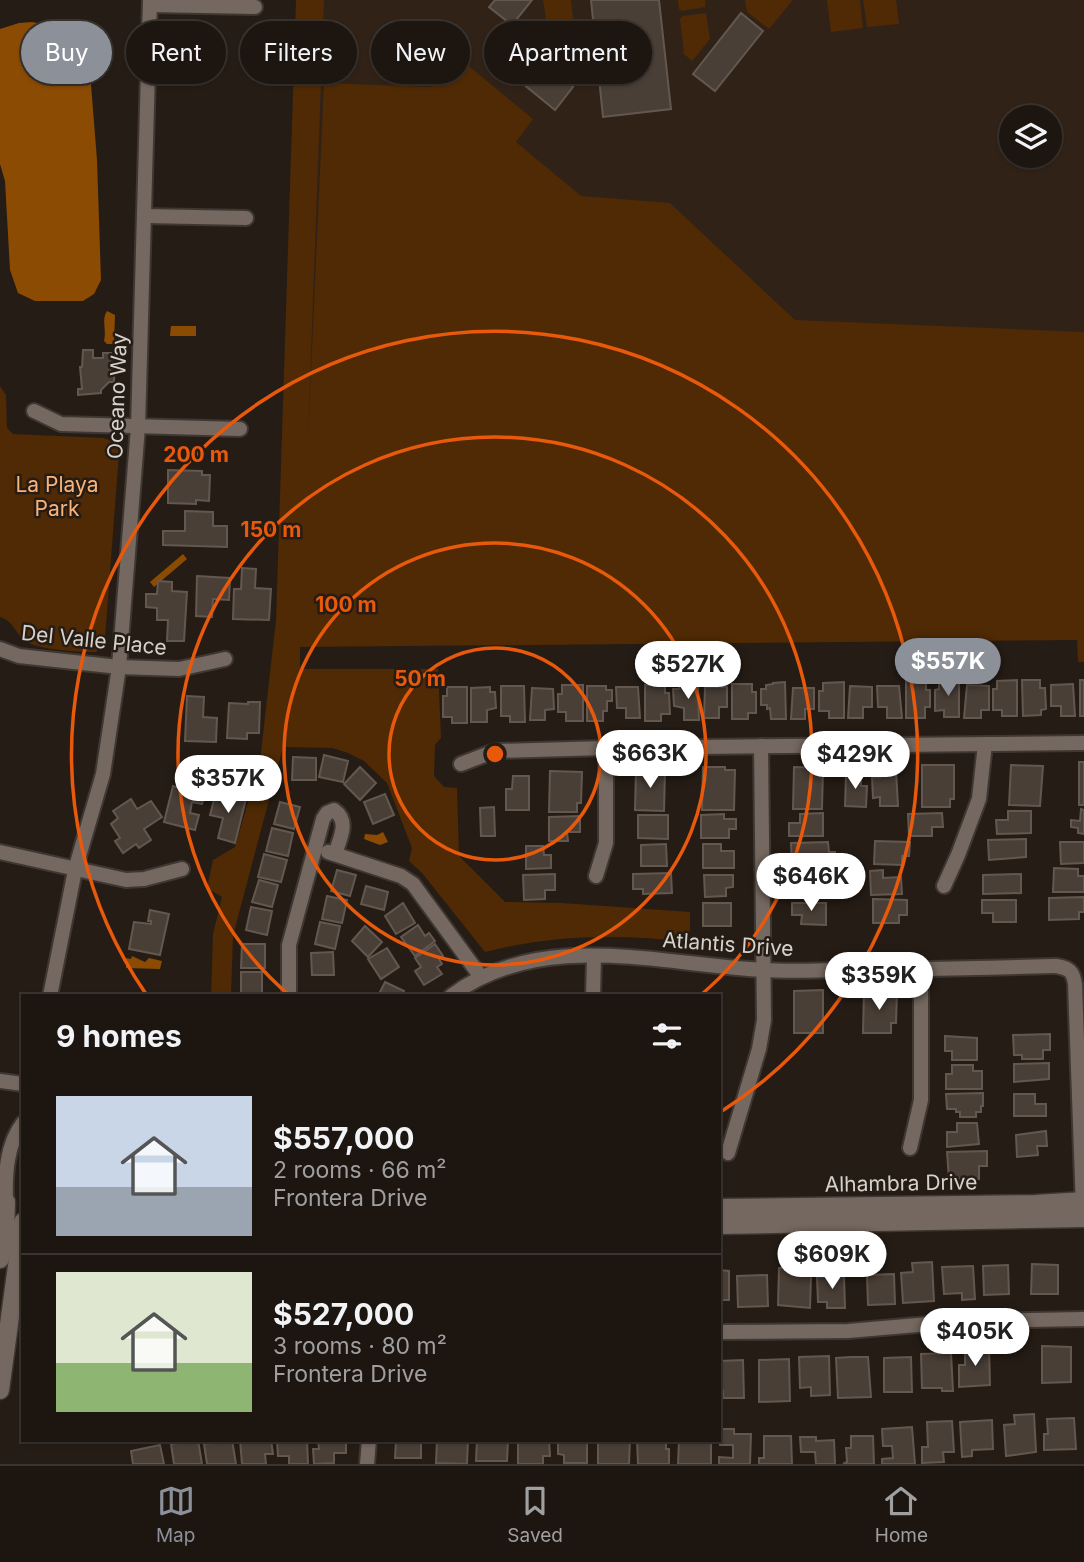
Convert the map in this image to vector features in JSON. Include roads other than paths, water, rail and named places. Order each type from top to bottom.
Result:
[{"type":"main road","name":"Alhambra Drive","points":[[721,1208],[1035,1204],[1084,1209]]},
{"type":"main road","name":"Alhambra Drive","points":[[721,1226],[1084,1209]]},
{"type":"main road","points":[[0,1259],[12,1213]]},
{"type":"main road","points":[[0,1390],[11,1310],[12,1213]]},
{"type":"main road","points":[[11,1310],[21,1290]]},
{"type":"street","points":[[150,2],[255,7]]},
{"type":"street","name":"Oceano Way","points":[[50,994],[75,870],[103,774],[119,667],[138,427],[150,2]]},
{"type":"street","points":[[144,216],[246,218]]},
{"type":"street","points":[[34,411],[61,424],[240,429]]},
{"type":"street","name":"Del Valle Place","points":[[0,649],[19,656],[119,667],[179,669],[225,659]]},
{"type":"street","points":[[461,764],[495,751],[1084,743]]},
{"type":"street","points":[[944,886],[979,799],[985,744]]},
{"type":"street","points":[[728,1153],[759,1049],[764,1020],[761,746]]},
{"type":"street","points":[[596,876],[606,842],[606,748]]},
{"type":"street","points":[[289,994],[289,944],[323,819],[327,813],[334,810],[340,814],[344,827],[335,853]]},
{"type":"street","points":[[317,849],[401,876],[413,884],[481,977]]},
{"type":"street","points":[[0,852],[126,880],[144,879],[182,869]]},
{"type":"street","points":[[593,994],[594,956]]},
{"type":"street","name":"Atlantis Drive","points":[[454,994],[509,964],[562,957],[683,961],[765,970],[1068,968],[1074,975],[1075,984],[1082,1098],[1084,1209]]},
{"type":"street","points":[[910,1148],[921,1101],[921,970]]},
{"type":"street","points":[[0,1081],[21,1084]]},
{"type":"street","points":[[12,1213],[6,1181],[10,1148],[21,1127]]},
{"type":"street","points":[[721,1332],[848,1331],[964,1321],[1084,1319]]},
{"type":"street","points":[[368,1464],[369,1442]]},
{"type":"park label","name":"La Playa Park","points":[[57,496]]}]
